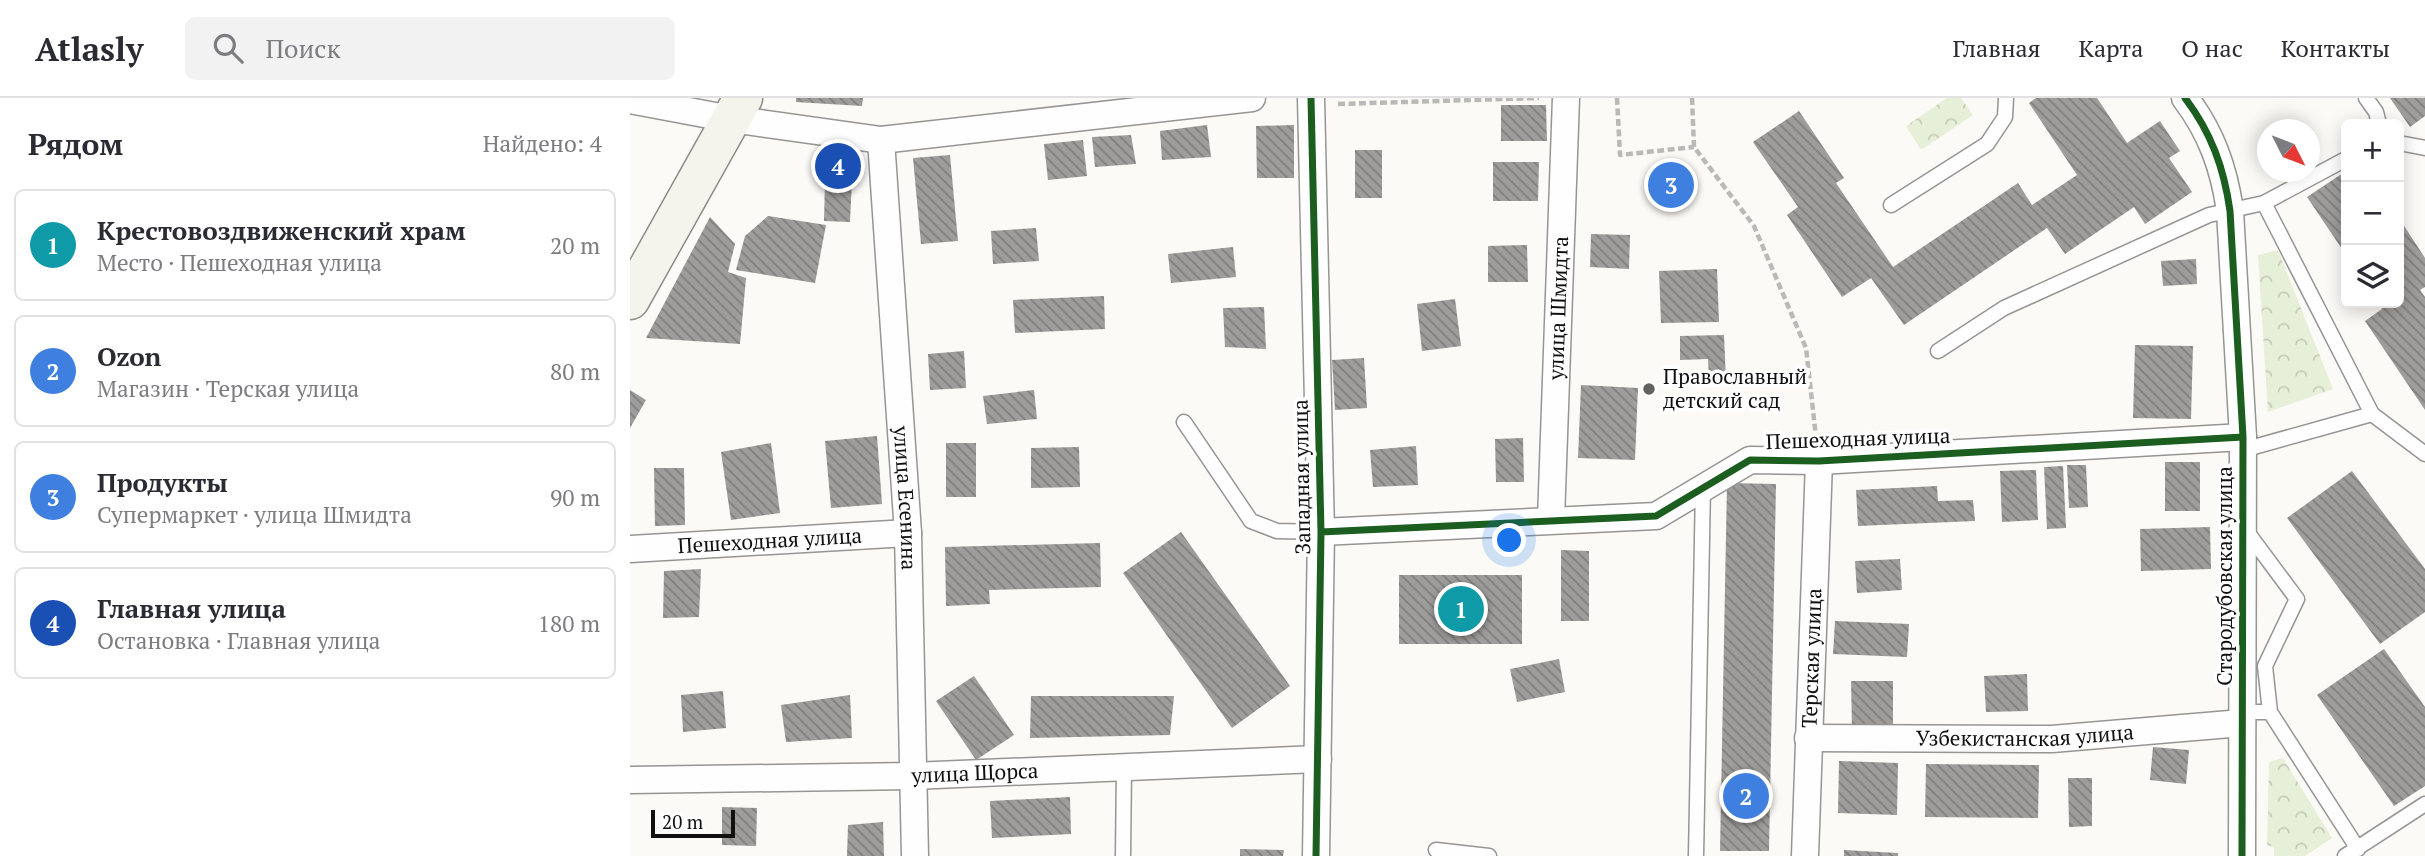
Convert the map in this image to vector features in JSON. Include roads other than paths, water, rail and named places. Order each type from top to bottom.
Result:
[{"type":"main road","points":[[630,300],[737,109]]},
{"type":"street","points":[[630,100],[737,109],[881,140],[1252,98]]},
{"type":"street","name":"улица Шмидта","points":[[1551,520],[1566,98]]},
{"type":"street","name":"Стародубовская улица","points":[[2185,98],[2206,127],[2211,139],[2225,175],[2230,211],[2243,443],[2242,856]]},
{"type":"street","name":"Западная улица","points":[[1316,856],[1321,532],[1320,101]]},
{"type":"street","name":"улица Есенина","points":[[881,140],[908,533],[915,856]]},
{"type":"street","name":"Пешеходная улица","points":[[1321,532],[1656,516],[1750,460],[1819,461],[2243,443]]},
{"type":"street","name":"Терская улица","points":[[1805,856],[1819,461]]},
{"type":"street","name":"Пешеходная улица","points":[[630,549],[908,533]]},
{"type":"street","name":"Узбекистанская улица","points":[[1808,738],[2052,739],[2242,717]]},
{"type":"street","name":"улица Щорса","points":[[630,780],[912,776],[1318,759]]},
{"type":"lane","points":[[1891,205],[1987,144],[2005,117],[2006,98]]},
{"type":"lane","points":[[2366,98],[2378,119]]},
{"type":"lane","points":[[2404,144],[2425,148]]},
{"type":"lane","points":[[1938,351],[2004,309],[2209,215],[2264,203],[2341,162]]},
{"type":"lane","points":[[2264,203],[2372,414],[2425,454]]},
{"type":"lane","points":[[2243,443],[2372,414]]},
{"type":"lane","points":[[1184,422],[1251,521],[1277,531],[1321,532]]},
{"type":"lane","points":[[1696,856],[1703,486]]},
{"type":"lane","points":[[2242,526],[2297,599],[2264,666],[2270,712],[2352,852],[2425,804]]},
{"type":"lane","points":[[2242,717],[2270,712]]},
{"type":"lane","points":[[1124,767],[1124,856]]},
{"type":"lane","points":[[1436,850],[1489,856]]},
{"type":"place","name":"Главная улица","points":[[838,166]]},
{"type":"place","name":"Продукты","points":[[1671,185]]},
{"type":"place","name":"Православный детский сад","points":[[1649,389]]},
{"type":"place","name":"Крестовоздвиженский храм","points":[[1461,609]]},
{"type":"place","name":"Ozon","points":[[1746,796]]}]
